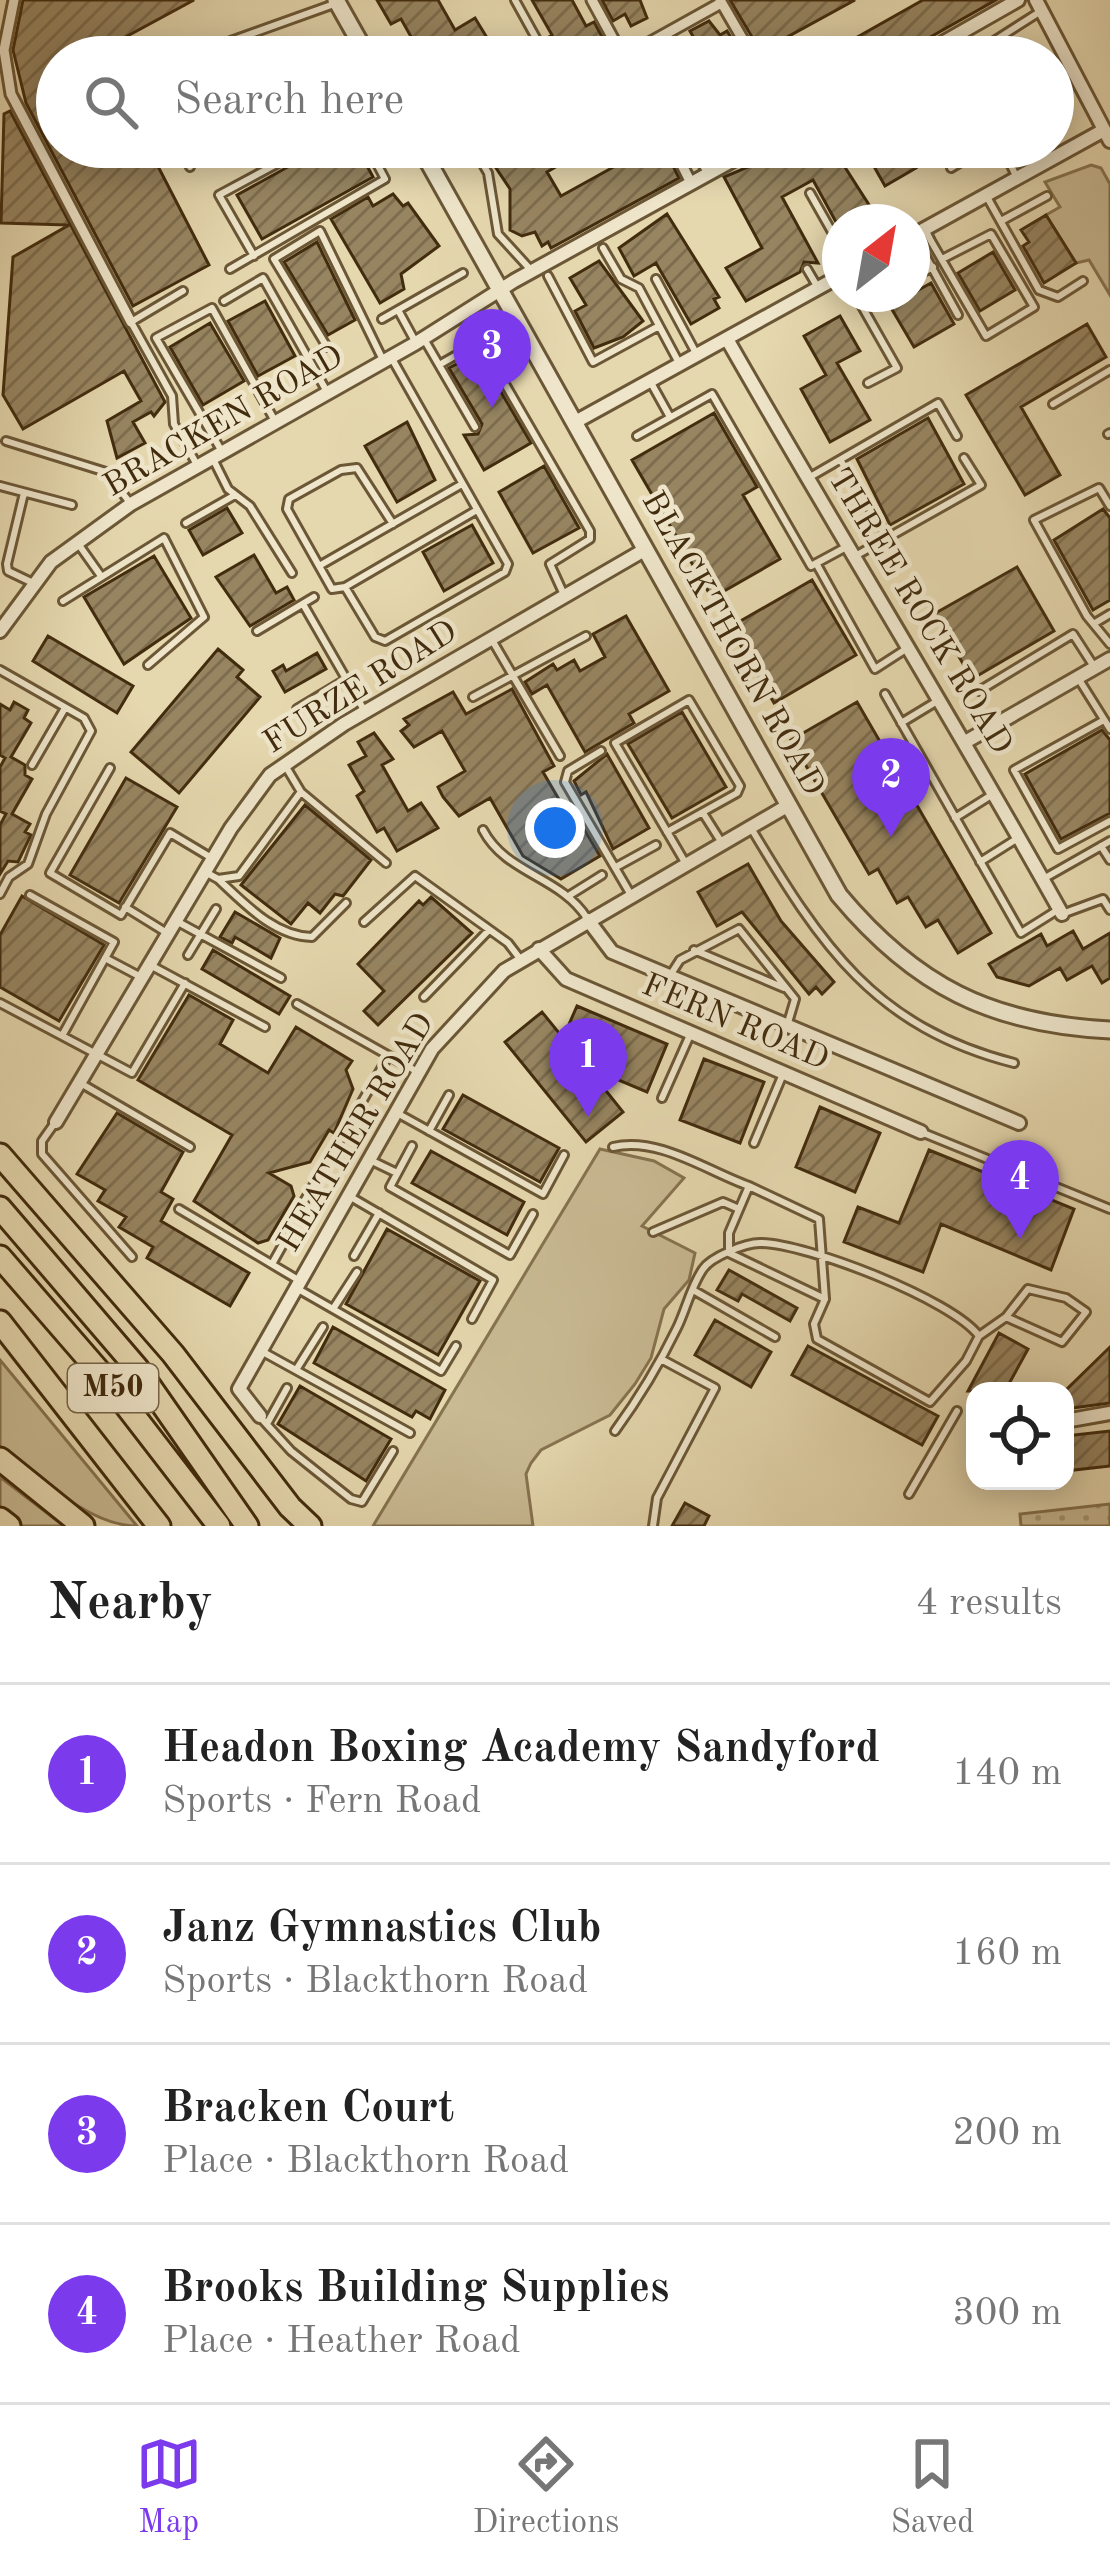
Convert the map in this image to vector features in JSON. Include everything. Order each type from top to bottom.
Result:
[{"type":"highway","points":[[0,1155],[159,1337],[310,1526]]},
{"type":"highway","points":[[0,1208],[137,1368],[247,1526]]},
{"type":"highway","name":"M50","points":[[0,1257],[104,1377],[219,1526]]},
{"type":"highway","name":"M50","points":[[0,1322],[158,1526]]},
{"type":"highway","points":[[0,1459],[83,1526]]},
{"type":"highway","points":[[0,1519],[9,1526]]},
{"type":"street","points":[[14,0],[4,50],[10,94],[36,143]]},
{"type":"street","points":[[592,0],[612,36]]},
{"type":"street","points":[[955,36],[1018,0]]},
{"type":"street","points":[[337,1],[356,36]]},
{"type":"street","points":[[660,36],[721,1],[741,36]]},
{"type":"street","points":[[1039,5],[1055,36]]},
{"type":"street","points":[[1074,72],[1107,135],[1074,149]]},
{"type":"street","points":[[49,168],[131,322]]},
{"type":"street","name":"BLACKTHORN ROAD","points":[[431,168],[577,421],[787,806],[849,907],[888,948],[942,988],[989,1011],[1064,1028],[1110,1030]]},
{"type":"street","points":[[684,168],[691,183]]},
{"type":"street","name":"BRACKEN ROAD","points":[[0,631],[33,583],[76,541],[131,504],[719,168]]},
{"type":"street","points":[[930,226],[1031,168]]},
{"type":"street","points":[[577,421],[822,286]]},
{"type":"street","name":"THREE ROCK ROAD","points":[[727,339],[907,649],[968,742],[1061,912]]},
{"type":"street","name":"FURZE ROAD","points":[[56,1122],[208,865],[270,775],[365,712],[646,550]]},
{"type":"street","points":[[968,742],[1110,659]]},
{"type":"street","name":"HEATHER ROAD","points":[[263,1420],[238,1390],[419,1073],[468,1004],[521,960],[787,806]]},
{"type":"street","points":[[588,920],[612,952],[1019,1123]]},
{"type":"street","name":"FERN ROAD","points":[[539,949],[561,976],[921,1132]]},
{"type":"street","points":[[1074,1419],[1110,1413]]},
{"type":"lane","points":[[515,0],[535,36]]},
{"type":"lane","points":[[250,36],[337,1]]},
{"type":"lane","points":[[997,36],[1039,5]]},
{"type":"lane","points":[[254,256],[219,194],[268,168]]},
{"type":"lane","points":[[230,269],[385,179],[379,168]]},
{"type":"lane","points":[[485,168],[499,234],[532,271]]},
{"type":"lane","points":[[704,168],[708,174]]},
{"type":"lane","points":[[1012,168],[1016,176]]},
{"type":"lane","points":[[810,193],[822,209]]},
{"type":"lane","points":[[986,194],[1040,290],[1058,297],[1083,281]]},
{"type":"lane","points":[[1001,221],[1047,196]]},
{"type":"lane","points":[[327,347],[274,259],[320,231],[388,359],[508,560],[508,569],[485,584],[381,641],[345,587]]},
{"type":"lane","points":[[930,247],[942,259],[986,336],[1034,307],[991,234],[942,259]]},
{"type":"lane","points":[[603,248],[621,279],[639,288],[680,365]]},
{"type":"lane","points":[[930,261],[958,315]]},
{"type":"lane","points":[[807,268],[818,288]]},
{"type":"lane","points":[[382,319],[463,273]]},
{"type":"lane","points":[[548,276],[593,362],[659,326]]},
{"type":"lane","points":[[224,301],[263,278],[328,393]]},
{"type":"lane","points":[[656,280],[698,355]]},
{"type":"lane","points":[[183,291],[131,322],[172,396],[174,424],[197,465]]},
{"type":"lane","points":[[276,423],[212,308],[156,338],[235,495],[250,506],[292,573]]},
{"type":"lane","points":[[398,310],[439,365],[475,427]]},
{"type":"lane","points":[[865,312],[897,368],[868,383]]},
{"type":"lane","points":[[439,365],[474,345],[483,346],[590,531],[590,539],[550,564],[565,597]]},
{"type":"lane","points":[[1053,404],[1110,370]]},
{"type":"lane","points":[[650,381],[670,416]]},
{"type":"lane","points":[[637,436],[712,394],[811,566],[888,538],[981,485],[964,458]]},
{"type":"lane","points":[[806,478],[938,403],[957,436]]},
{"type":"lane","points":[[6,441],[106,472],[131,504]]},
{"type":"lane","points":[[841,460],[888,538]]},
{"type":"lane","points":[[393,524],[357,468],[341,470],[289,499],[287,509],[332,589],[345,587],[477,510]]},
{"type":"lane","points":[[319,566],[463,484]]},
{"type":"lane","points":[[0,486],[72,505]]},
{"type":"lane","points":[[1110,506],[1099,488],[1034,520],[1110,644]]},
{"type":"lane","points":[[24,493],[7,564],[8,572],[33,583]]},
{"type":"lane","points":[[187,523],[235,495]]},
{"type":"lane","points":[[63,601],[164,538],[203,610],[198,625],[148,665]]},
{"type":"lane","points":[[76,541],[101,576]]},
{"type":"lane","points":[[816,563],[875,669],[907,649]]},
{"type":"lane","points":[[256,631],[314,597]]},
{"type":"lane","points":[[303,604],[365,712]]},
{"type":"lane","points":[[1095,623],[1110,614]]},
{"type":"lane","points":[[979,691],[1073,634],[1095,668]]},
{"type":"lane","points":[[473,697],[586,636]]},
{"type":"lane","points":[[491,640],[560,756]]},
{"type":"lane","points":[[0,670],[88,722],[90,735],[46,814],[28,864],[9,878],[0,894]]},
{"type":"lane","points":[[1078,678],[1110,729]]},
{"type":"lane","points":[[297,709],[346,679]]},
{"type":"lane","points":[[885,694],[1021,933],[1061,912],[1103,899],[1110,910]]},
{"type":"lane","points":[[901,723],[940,699]]},
{"type":"lane","points":[[667,832],[737,793],[740,786],[689,700],[615,743],[667,832],[686,864]]},
{"type":"lane","points":[[32,765],[65,707]]},
{"type":"lane","points":[[1104,720],[1013,770],[1058,849],[1110,821]]},
{"type":"lane","points":[[601,751],[568,771],[565,782],[631,895]]},
{"type":"lane","points":[[285,763],[301,792],[386,863]]},
{"type":"lane","points":[[110,768],[50,873],[121,915],[170,833],[255,913],[293,937],[312,938],[346,903]]},
{"type":"lane","points":[[218,879],[239,875],[301,792]]},
{"type":"lane","points":[[956,818],[995,792]]},
{"type":"lane","points":[[703,813],[722,844]]},
{"type":"lane","points":[[751,828],[807,923],[867,987],[931,1032],[1014,1063]]},
{"type":"lane","points":[[483,830],[494,851],[570,896],[588,920]]},
{"type":"lane","points":[[980,862],[1020,837]]},
{"type":"lane","points":[[1043,879],[1110,841]]},
{"type":"lane","points":[[616,867],[656,845]]},
{"type":"lane","points":[[1101,846],[1110,860]]},
{"type":"lane","points":[[570,896],[602,875]]},
{"type":"lane","points":[[364,922],[415,876],[489,929],[521,960]]},
{"type":"lane","points":[[30,895],[114,942],[63,1034]]},
{"type":"lane","points":[[125,907],[201,934],[281,979]]},
{"type":"lane","points":[[188,955],[216,909]]},
{"type":"lane","points":[[424,997],[489,929]]},
{"type":"lane","points":[[670,977],[680,960],[694,950],[740,929],[796,1005],[785,1028]]},
{"type":"lane","points":[[694,950],[786,988]]},
{"type":"lane","points":[[105,958],[142,978]]},
{"type":"lane","points":[[149,964],[265,1027]]},
{"type":"lane","points":[[0,1003],[132,1073],[184,983]]},
{"type":"lane","points":[[297,1004],[419,1073]]},
{"type":"lane","points":[[662,1098],[690,1034]]},
{"type":"lane","points":[[299,1210],[388,1057]]},
{"type":"lane","points":[[754,1142],[783,1074]]},
{"type":"lane","points":[[79,1082],[190,1147]]},
{"type":"lane","points":[[428,1131],[449,1095]]},
{"type":"lane","points":[[397,1114],[543,1194],[564,1155]]},
{"type":"lane","points":[[56,1122],[42,1141],[42,1154],[132,1257]]},
{"type":"lane","points":[[921,1132],[1110,1209]]},
{"type":"lane","points":[[613,1148],[632,1142],[657,1148],[818,1219],[825,1299],[814,1324],[817,1339],[930,1402],[966,1361],[979,1336],[1006,1317],[1028,1289],[1086,1312],[1062,1342],[1006,1317]]},
{"type":"lane","points":[[412,1146],[390,1187],[510,1255],[533,1214]]},
{"type":"lane","points":[[370,1160],[397,1173]]},
{"type":"lane","points":[[729,1253],[749,1186]]},
{"type":"lane","points":[[350,1196],[494,1280],[472,1319]]},
{"type":"lane","points":[[653,1232],[724,1202],[740,1209]]},
{"type":"lane","points":[[179,1209],[272,1264],[332,1309],[441,1371],[456,1346]]},
{"type":"lane","points":[[354,1256],[379,1214]]},
{"type":"lane","points":[[272,1264],[291,1230]]},
{"type":"lane","points":[[615,1431],[661,1360],[704,1265],[758,1242],[824,1257],[938,1306],[979,1336]]},
{"type":"lane","points":[[729,1253],[825,1299]]},
{"type":"lane","points":[[332,1309],[357,1272]]},
{"type":"lane","points":[[694,1291],[775,1336]]},
{"type":"lane","points":[[296,1370],[322,1328]]},
{"type":"lane","points":[[260,1350],[410,1433]]},
{"type":"lane","points":[[653,1526],[656,1498],[715,1388],[661,1360]]},
{"type":"lane","points":[[287,1388],[263,1420],[291,1451],[362,1502],[393,1451]]},
{"type":"lane","points":[[909,1494],[957,1411]]},
{"type":"shaded area","points":[[1091,165],[1101,168],[1110,184],[1110,295],[1089,260],[1076,263],[1046,215],[1060,207],[1045,182]]},
{"type":"shaded area","points":[[600,1149],[654,1161],[684,1178],[642,1226],[695,1253],[689,1280],[664,1309],[651,1358],[610,1415],[541,1450],[531,1463],[526,1474],[533,1526],[373,1526]]},
{"type":"shaded area","points":[[0,1360],[137,1526],[100,1518],[82,1508],[0,1446]]},
{"type":"shaded area","points":[[0,1477],[64,1526],[20,1526],[0,1511]]},
{"type":"shaded area","points":[[1110,1504],[1110,1526],[1021,1526],[1020,1514]]},
{"type":"building","points":[[23,0],[194,0],[127,36],[36,36],[36,122],[26,103],[13,50]]},
{"type":"building","points":[[377,0],[438,0],[455,30],[475,18],[486,36],[411,36],[401,19],[391,24]]},
{"type":"building","points":[[532,0],[572,0],[586,26],[594,22],[602,36],[550,36]]},
{"type":"building","points":[[602,0],[640,0],[647,18],[631,26],[625,14],[613,21]]},
{"type":"building","points":[[730,0],[855,0],[789,36],[751,36]]},
{"type":"building","points":[[923,0],[996,0],[932,36],[859,36]]},
{"type":"building","points":[[709,21],[720,35],[727,31],[730,36],[693,36],[690,31]]},
{"type":"building","points":[[10,111],[36,168],[40,168],[165,402],[154,416],[151,412],[133,422],[145,443],[117,458],[107,421],[141,401],[124,371],[23,429],[3,395],[13,257],[69,225],[1,223],[4,114]]},
{"type":"building","points":[[60,168],[159,168],[209,265],[133,306]]},
{"type":"building","points":[[286,168],[368,168],[373,177],[262,239],[237,195]]},
{"type":"building","points":[[496,168],[554,168],[547,172],[561,196],[612,168],[674,168],[679,178],[551,248],[548,242],[542,246],[535,232],[522,236],[510,230],[510,189]]},
{"type":"building","points":[[745,168],[845,168],[868,204],[826,204],[813,180],[782,197],[818,263],[804,262],[800,272],[746,301],[726,268],[762,248],[724,177]]},
{"type":"building","points":[[875,168],[916,168],[885,186]]},
{"type":"building","points":[[393,194],[403,206],[408,203],[439,246],[401,274],[404,289],[380,303],[331,219],[368,197],[373,206]]},
{"type":"building","points":[[667,214],[719,297],[714,299],[719,308],[691,324],[656,263],[634,276],[619,248]]},
{"type":"building","points":[[1046,215],[1076,263],[1044,283],[1023,246],[1029,242],[1021,230]]},
{"type":"building","points":[[317,242],[355,320],[328,335],[284,262]]},
{"type":"building","points":[[993,252],[1015,290],[980,311],[958,273]]},
{"type":"building","points":[[599,261],[643,321],[623,337],[594,348],[575,311],[586,305],[570,278]]},
{"type":"building","points":[[930,284],[954,324],[914,347],[894,312],[930,312]]},
{"type":"building","points":[[265,301],[295,356],[258,376],[228,321]]},
{"type":"building","points":[[840,316],[860,351],[837,363],[870,420],[830,442],[801,389],[826,375],[804,336]]},
{"type":"building","points":[[210,323],[244,381],[203,405],[170,347]]},
{"type":"building","points":[[1087,324],[1106,357],[1021,407],[1060,475],[1025,495],[966,395]]},
{"type":"building","points":[[478,353],[531,443],[484,470],[464,435],[478,434],[482,424],[449,368]]},
{"type":"building","points":[[714,413],[757,487],[743,495],[780,559],[712,598],[632,460]]},
{"type":"building","points":[[928,418],[964,484],[890,525],[857,459]]},
{"type":"building","points":[[407,422],[435,480],[397,502],[365,446]]},
{"type":"building","points":[[544,466],[579,528],[533,553],[499,492]]},
{"type":"building","points":[[227,508],[242,533],[203,555],[189,530]]},
{"type":"building","points":[[1103,509],[1110,518],[1110,600],[1093,610],[1054,540]]},
{"type":"building","points":[[472,525],[493,563],[444,591],[423,552]]},
{"type":"building","points":[[254,555],[276,593],[287,587],[294,600],[250,626],[216,577]]},
{"type":"building","points":[[154,556],[191,618],[124,664],[84,597]]},
{"type":"building","points":[[1017,567],[1054,631],[972,679],[934,614]]},
{"type":"building","points":[[812,580],[856,655],[774,703],[730,627]]},
{"type":"building","points":[[626,616],[669,691],[629,714],[634,723],[585,752],[547,685],[532,694],[525,682],[553,664],[557,670],[574,660],[580,671],[605,657],[593,634]]},
{"type":"building","points":[[48,636],[133,686],[117,713],[33,661]]},
{"type":"building","points":[[218,649],[243,670],[237,677],[260,697],[179,793],[131,752]]},
{"type":"building","points":[[317,653],[326,669],[285,692],[273,671],[283,665],[286,671]]},
{"type":"building","points":[[512,689],[554,766],[543,772],[578,832],[584,829],[600,856],[561,879],[523,856],[490,798],[459,816],[443,797],[438,787],[465,771],[442,731],[414,747],[401,731],[409,725],[404,719],[453,692],[466,714]]},
{"type":"building","points":[[14,702],[28,710],[24,718],[31,723],[11,757],[25,765],[25,775],[32,779],[12,814],[30,824],[25,832],[31,835],[18,862],[8,861],[0,874],[0,825],[6,814],[0,811],[0,767],[5,758],[0,755],[0,704],[10,710]]},
{"type":"building","points":[[857,702],[991,933],[958,953],[938,920],[926,927],[908,897],[897,903],[878,869],[869,874],[791,740]]},
{"type":"building","points":[[682,712],[726,787],[672,818],[628,744]]},
{"type":"building","points":[[1102,730],[1110,740],[1110,813],[1061,839],[1025,774]]},
{"type":"building","points":[[374,733],[393,759],[382,765],[408,811],[421,803],[438,828],[397,851],[384,828],[377,832],[357,796],[364,791],[349,765],[366,756],[358,742]]},
{"type":"building","points":[[607,754],[649,828],[613,849],[586,792],[581,795],[574,781]]},
{"type":"building","points":[[126,778],[177,807],[119,903],[70,875]]},
{"type":"building","points":[[305,805],[371,860],[343,896],[335,894],[320,913],[308,903],[291,924],[241,885]]},
{"type":"building","points":[[748,864],[781,921],[834,982],[822,994],[816,987],[809,994],[742,912],[717,926],[698,892]]},
{"type":"building","points":[[22,896],[104,945],[59,1021],[0,987],[0,935]]},
{"type":"building","points":[[431,897],[472,933],[378,1025],[364,1011],[384,991],[358,964],[419,901],[423,905]]},
{"type":"building","points":[[235,912],[280,938],[271,958],[235,937],[232,943],[220,937]]},
{"type":"building","points":[[1073,931],[1083,949],[1110,933],[1110,978],[1102,983],[1092,966],[1067,980],[1060,968],[1029,986],[997,977],[989,964],[1041,934],[1047,946]]},
{"type":"building","points":[[213,950],[290,996],[279,1014],[202,969]]},
{"type":"building","points":[[189,995],[233,1020],[220,1044],[268,1073],[296,1027],[352,1061],[346,1070],[353,1089],[334,1133],[329,1130],[310,1162],[269,1173],[291,1186],[294,1196],[268,1240],[258,1243],[194,1201],[232,1135],[138,1080]]},
{"type":"building","points":[[577,1006],[667,1044],[647,1092],[616,1079],[622,1066],[567,1042],[623,1112],[586,1142],[505,1042],[542,1012],[563,1038]]},
{"type":"building","points":[[704,1059],[764,1082],[740,1143],[680,1120]]},
{"type":"building","points":[[463,1095],[559,1148],[540,1182],[443,1129]]},
{"type":"building","points":[[820,1107],[880,1133],[855,1192],[796,1167]]},
{"type":"building","points":[[117,1113],[183,1152],[161,1192],[173,1199],[161,1221],[249,1273],[230,1306],[147,1258],[153,1247],[119,1227],[126,1217],[98,1201],[105,1190],[77,1174]]},
{"type":"building","points":[[929,1150],[1074,1209],[1051,1270],[941,1224],[923,1272],[844,1242],[858,1207],[899,1223]]},
{"type":"building","points":[[431,1151],[524,1202],[507,1235],[412,1183]]},
{"type":"building","points":[[387,1229],[480,1281],[438,1355],[346,1304]]},
{"type":"building","points":[[729,1270],[797,1308],[790,1321],[742,1294],[738,1301],[717,1290]]},
{"type":"building","points":[[715,1320],[771,1352],[751,1387],[695,1355]]},
{"type":"building","points":[[333,1327],[445,1390],[430,1419],[416,1411],[412,1417],[314,1363]]},
{"type":"building","points":[[999,1333],[1028,1349],[1010,1382],[973,1382]]},
{"type":"building","points":[[808,1346],[938,1416],[922,1445],[792,1375]]},
{"type":"building","points":[[1110,1347],[1110,1403],[1074,1408],[1074,1382]]},
{"type":"building","points":[[300,1386],[391,1439],[366,1481],[278,1424]]},
{"type":"building","points":[[1110,1431],[1110,1466],[1074,1470],[1074,1435]]},
{"type":"building","points":[[685,1503],[709,1516],[704,1526],[672,1526]]},
{"type":"place","name":"Bracken Court","points":[[492,408]]},
{"type":"place","name":"Janz Gymnastics Club","points":[[891,837]]},
{"type":"place","name":"Headon Boxing Academy Sandyford","points":[[588,1117]]},
{"type":"place","name":"Brooks Building Supplies","points":[[1020,1239]]}]
